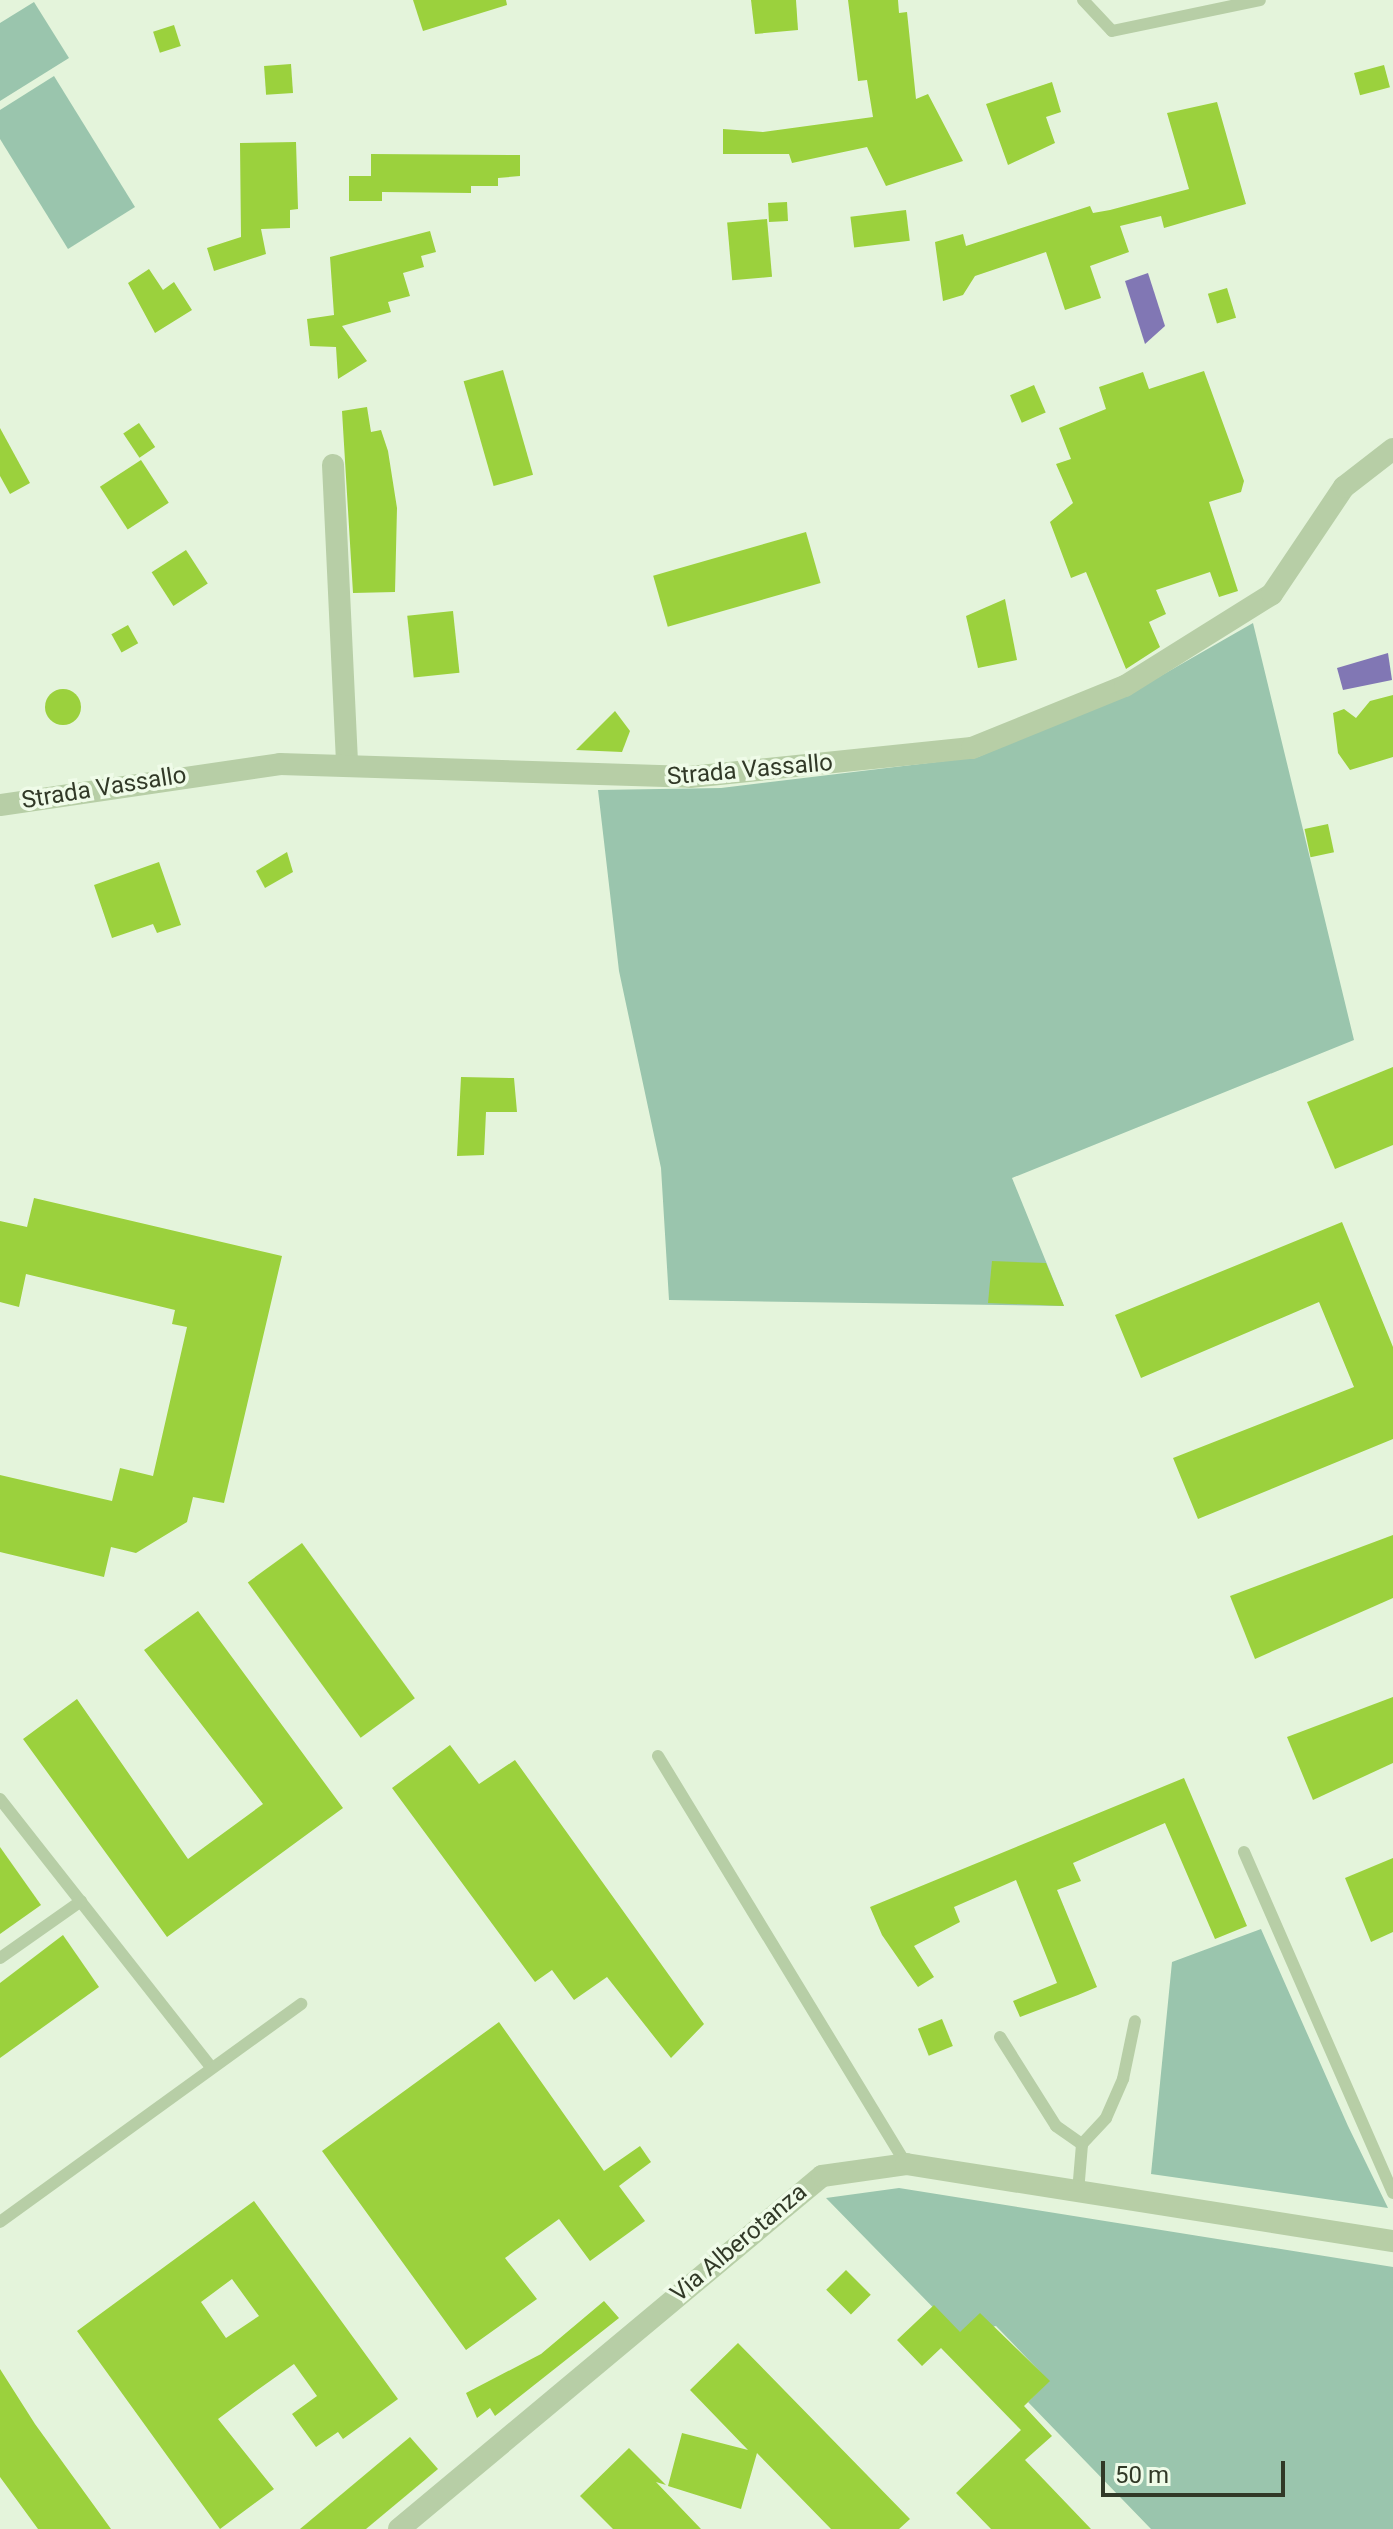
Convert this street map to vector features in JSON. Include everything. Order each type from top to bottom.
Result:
[{"type":"street","name":"Strada Vassallo","points":[[0,805],[220,770],[347,765],[676,778],[972,748],[1125,686],[1272,594],[1344,487],[1393,449]]},
{"type":"street","points":[[333,465],[347,765]]},
{"type":"street","name":"Via Alberotanza","points":[[399,2529],[807,2185],[841,2171],[906,2164],[1393,2241]]},
{"type":"lane","points":[[1083,0],[1112,31],[1251,1]]},
{"type":"lane","points":[[658,1756],[906,2164]]},
{"type":"lane","points":[[0,1799],[212,2068]]},
{"type":"lane","points":[[1244,1852],[1393,2193]]},
{"type":"lane","points":[[0,1958],[81,1901]]},
{"type":"lane","points":[[0,2222],[301,2004]]},
{"type":"lane","points":[[1078,2192],[1082,2144],[1106,2118],[1123,2079],[1135,2021]]},
{"type":"lane","points":[[1000,2037],[1056,2126],[1082,2144]]},
{"type":"green space","points":[[34,2],[69,58],[0,101],[0,23]]},
{"type":"green space","points":[[54,76],[135,207],[68,249],[0,139],[0,110]]},
{"type":"green space","points":[[1253,623],[1354,1040],[1012,1178],[1064,1306],[669,1300],[661,1168],[619,971],[598,790],[721,788],[978,757],[1150,682]]},
{"type":"green space","points":[[1261,1929],[1348,2126],[1388,2208],[1151,2174],[1172,1962]]},
{"type":"green space","points":[[899,2188],[1393,2267],[1393,2529],[1151,2529],[1028,2402],[1049,2381],[996,2326],[959,2334],[826,2198]]},
{"type":"shaded area","points":[[1148,273],[1165,326],[1145,344],[1125,281]]},
{"type":"shaded area","points":[[1388,653],[1392,680],[1343,690],[1337,668]]},
{"type":"building","points":[[413,0],[506,0],[507,5],[423,31]]},
{"type":"building","points":[[751,0],[796,0],[798,30],[755,34]]},
{"type":"building","points":[[848,0],[898,0],[899,13],[907,12],[916,99],[928,94],[963,161],[886,186],[867,147],[792,163],[789,154],[723,154],[723,129],[763,132],[873,117],[867,80],[858,81]]},
{"type":"building","points":[[174,25],[181,46],[160,53],[153,32]]},
{"type":"building","points":[[291,64],[293,93],[266,95],[264,66]]},
{"type":"building","points":[[1384,65],[1390,87],[1360,95],[1354,73]]},
{"type":"building","points":[[1052,82],[1061,112],[1046,117],[1055,143],[1008,165],[986,104]]},
{"type":"building","points":[[1217,102],[1246,204],[1164,228],[1161,216],[1120,226],[1129,252],[1090,266],[1101,298],[1065,310],[1046,252],[975,276],[963,295],[943,301],[935,242],[963,234],[966,246],[1090,206],[1093,213],[1189,189],[1167,113]]},
{"type":"building","points":[[296,142],[298,209],[290,210],[290,228],[261,229],[266,254],[214,271],[207,248],[241,237],[240,143]]},
{"type":"building","points":[[371,154],[520,155],[520,176],[498,178],[498,186],[471,186],[471,193],[382,192],[382,201],[349,201],[349,176],[371,176]]},
{"type":"building","points":[[787,202],[788,221],[769,222],[768,203]]},
{"type":"building","points":[[906,210],[910,241],[854,248],[850,217]]},
{"type":"building","points":[[767,219],[772,277],[732,280],[727,222]]},
{"type":"building","points":[[430,231],[436,252],[421,256],[424,267],[403,273],[410,296],[388,302],[391,312],[342,326],[367,361],[338,379],[336,347],[310,346],[307,319],[334,315],[330,257]]},
{"type":"building","points":[[149,269],[163,290],[174,282],[192,310],[155,333],[128,283]]},
{"type":"building","points":[[1227,288],[1236,318],[1217,323],[1208,294]]},
{"type":"building","points":[[503,370],[533,475],[494,486],[464,381]]},
{"type":"building","points":[[1204,371],[1244,481],[1241,492],[1209,502],[1238,591],[1219,597],[1210,572],[1156,590],[1166,614],[1149,622],[1160,647],[1126,669],[1086,572],[1071,578],[1050,522],[1073,503],[1056,464],[1071,459],[1059,428],[1106,409],[1099,387],[1143,372],[1149,389]]},
{"type":"building","points":[[1034,385],[1046,413],[1022,423],[1010,395]]},
{"type":"building","points":[[367,407],[371,432],[381,430],[388,451],[397,508],[395,592],[353,593],[342,411]]},
{"type":"building","points":[[139,423],[155,447],[139,458],[123,434]]},
{"type":"building","points":[[0,428],[30,483],[10,494],[0,476]]},
{"type":"building","points":[[141,460],[169,503],[128,529],[100,487]]},
{"type":"building","points":[[806,532],[821,583],[668,627],[653,576]]},
{"type":"building","points":[[186,550],[208,584],[173,606],[152,572]]},
{"type":"building","points":[[1005,599],[1017,660],[978,668],[966,616]]},
{"type":"building","points":[[453,611],[459,673],[414,677],[407,616]]},
{"type":"building","points":[[128,625],[138,643],[122,653],[111,634]]},
{"type":"building","points":[[63,689],[76,694],[81,707],[76,720],[63,725],[50,720],[45,707],[50,694]]},
{"type":"building","points":[[1393,695],[1393,757],[1350,770],[1338,753],[1333,713],[1344,709],[1356,718],[1370,701]]},
{"type":"building","points":[[615,711],[630,731],[622,752],[576,750]]},
{"type":"building","points":[[1328,824],[1334,852],[1311,857],[1305,829]]},
{"type":"building","points":[[287,852],[293,872],[265,888],[256,871]]},
{"type":"building","points":[[159,862],[181,925],[157,933],[153,924],[112,938],[94,885]]},
{"type":"building","points":[[1393,1067],[1393,1145],[1335,1169],[1307,1102]]},
{"type":"building","points":[[461,1077],[514,1078],[517,1112],[486,1112],[484,1155],[457,1156]]},
{"type":"building","points":[[34,1198],[282,1256],[224,1503],[193,1497],[187,1522],[136,1553],[111,1547],[104,1577],[0,1552],[0,1475],[112,1501],[120,1468],[153,1476],[187,1327],[172,1324],[175,1310],[26,1274],[19,1307],[0,1302],[0,1221],[27,1227]]},
{"type":"building","points":[[1342,1222],[1393,1347],[1393,1439],[1198,1519],[1173,1458],[1354,1387],[1319,1302],[1141,1378],[1115,1315]]},
{"type":"building","points":[[992,1261],[1046,1263],[1064,1306],[988,1303]]},
{"type":"building","points":[[1393,1535],[1393,1598],[1255,1659],[1230,1596]]},
{"type":"building","points":[[302,1543],[415,1698],[361,1738],[248,1582]]},
{"type":"building","points":[[198,1611],[343,1808],[167,1937],[23,1739],[77,1699],[188,1859],[263,1804],[144,1650]]},
{"type":"building","points":[[1393,1697],[1393,1763],[1313,1800],[1287,1737]]},
{"type":"building","points":[[450,1745],[479,1784],[515,1760],[704,2024],[671,2058],[607,1977],[574,2000],[552,1970],[535,1982],[392,1788]]},
{"type":"building","points":[[1184,1778],[1247,1926],[1215,1939],[1165,1823],[1073,1863],[1081,1881],[1057,1890],[1097,1987],[1078,1995],[1020,2017],[1013,2001],[1057,1983],[1016,1880],[954,1907],[960,1922],[914,1946],[934,1977],[918,1987],[882,1935],[870,1907]]},
{"type":"building","points":[[0,1847],[41,1905],[0,1934]]},
{"type":"building","points":[[1393,1858],[1393,1932],[1371,1942],[1345,1878]]},
{"type":"building","points":[[63,1935],[99,1987],[0,2058],[0,1983]]},
{"type":"building","points":[[942,2019],[953,2046],[929,2056],[918,2029]]},
{"type":"building","points":[[499,2022],[604,2171],[640,2146],[651,2162],[619,2186],[645,2221],[590,2261],[559,2219],[505,2258],[537,2299],[466,2350],[322,2151]]},
{"type":"building","points":[[254,2201],[398,2399],[343,2439],[338,2432],[316,2447],[292,2414],[317,2396],[294,2364],[256,2391],[218,2419],[274,2489],[220,2529],[77,2331]],"holes":[[[232,2279],[259,2316],[226,2338],[201,2302]]]},
{"type":"building","points":[[846,2270],[871,2295],[851,2315],[826,2290]]},
{"type":"building","points":[[604,2301],[619,2318],[495,2416],[490,2408],[477,2418],[466,2393],[541,2354]]},
{"type":"building","points":[[934,2305],[960,2332],[980,2313],[1050,2381],[1024,2406],[1052,2436],[1025,2460],[1091,2529],[991,2529],[956,2493],[1021,2430],[941,2348],[922,2366],[897,2340]]},
{"type":"building","points":[[738,2343],[910,2519],[899,2529],[831,2529],[757,2453],[741,2509],[668,2486],[682,2433],[748,2450],[690,2390]]},
{"type":"building","points":[[0,2369],[35,2424],[111,2529],[38,2529],[0,2477]]},
{"type":"building","points":[[410,2437],[438,2469],[366,2529],[300,2529]]},
{"type":"building","points":[[629,2448],[666,2485],[656,2482],[701,2529],[613,2529],[580,2496]]}]
